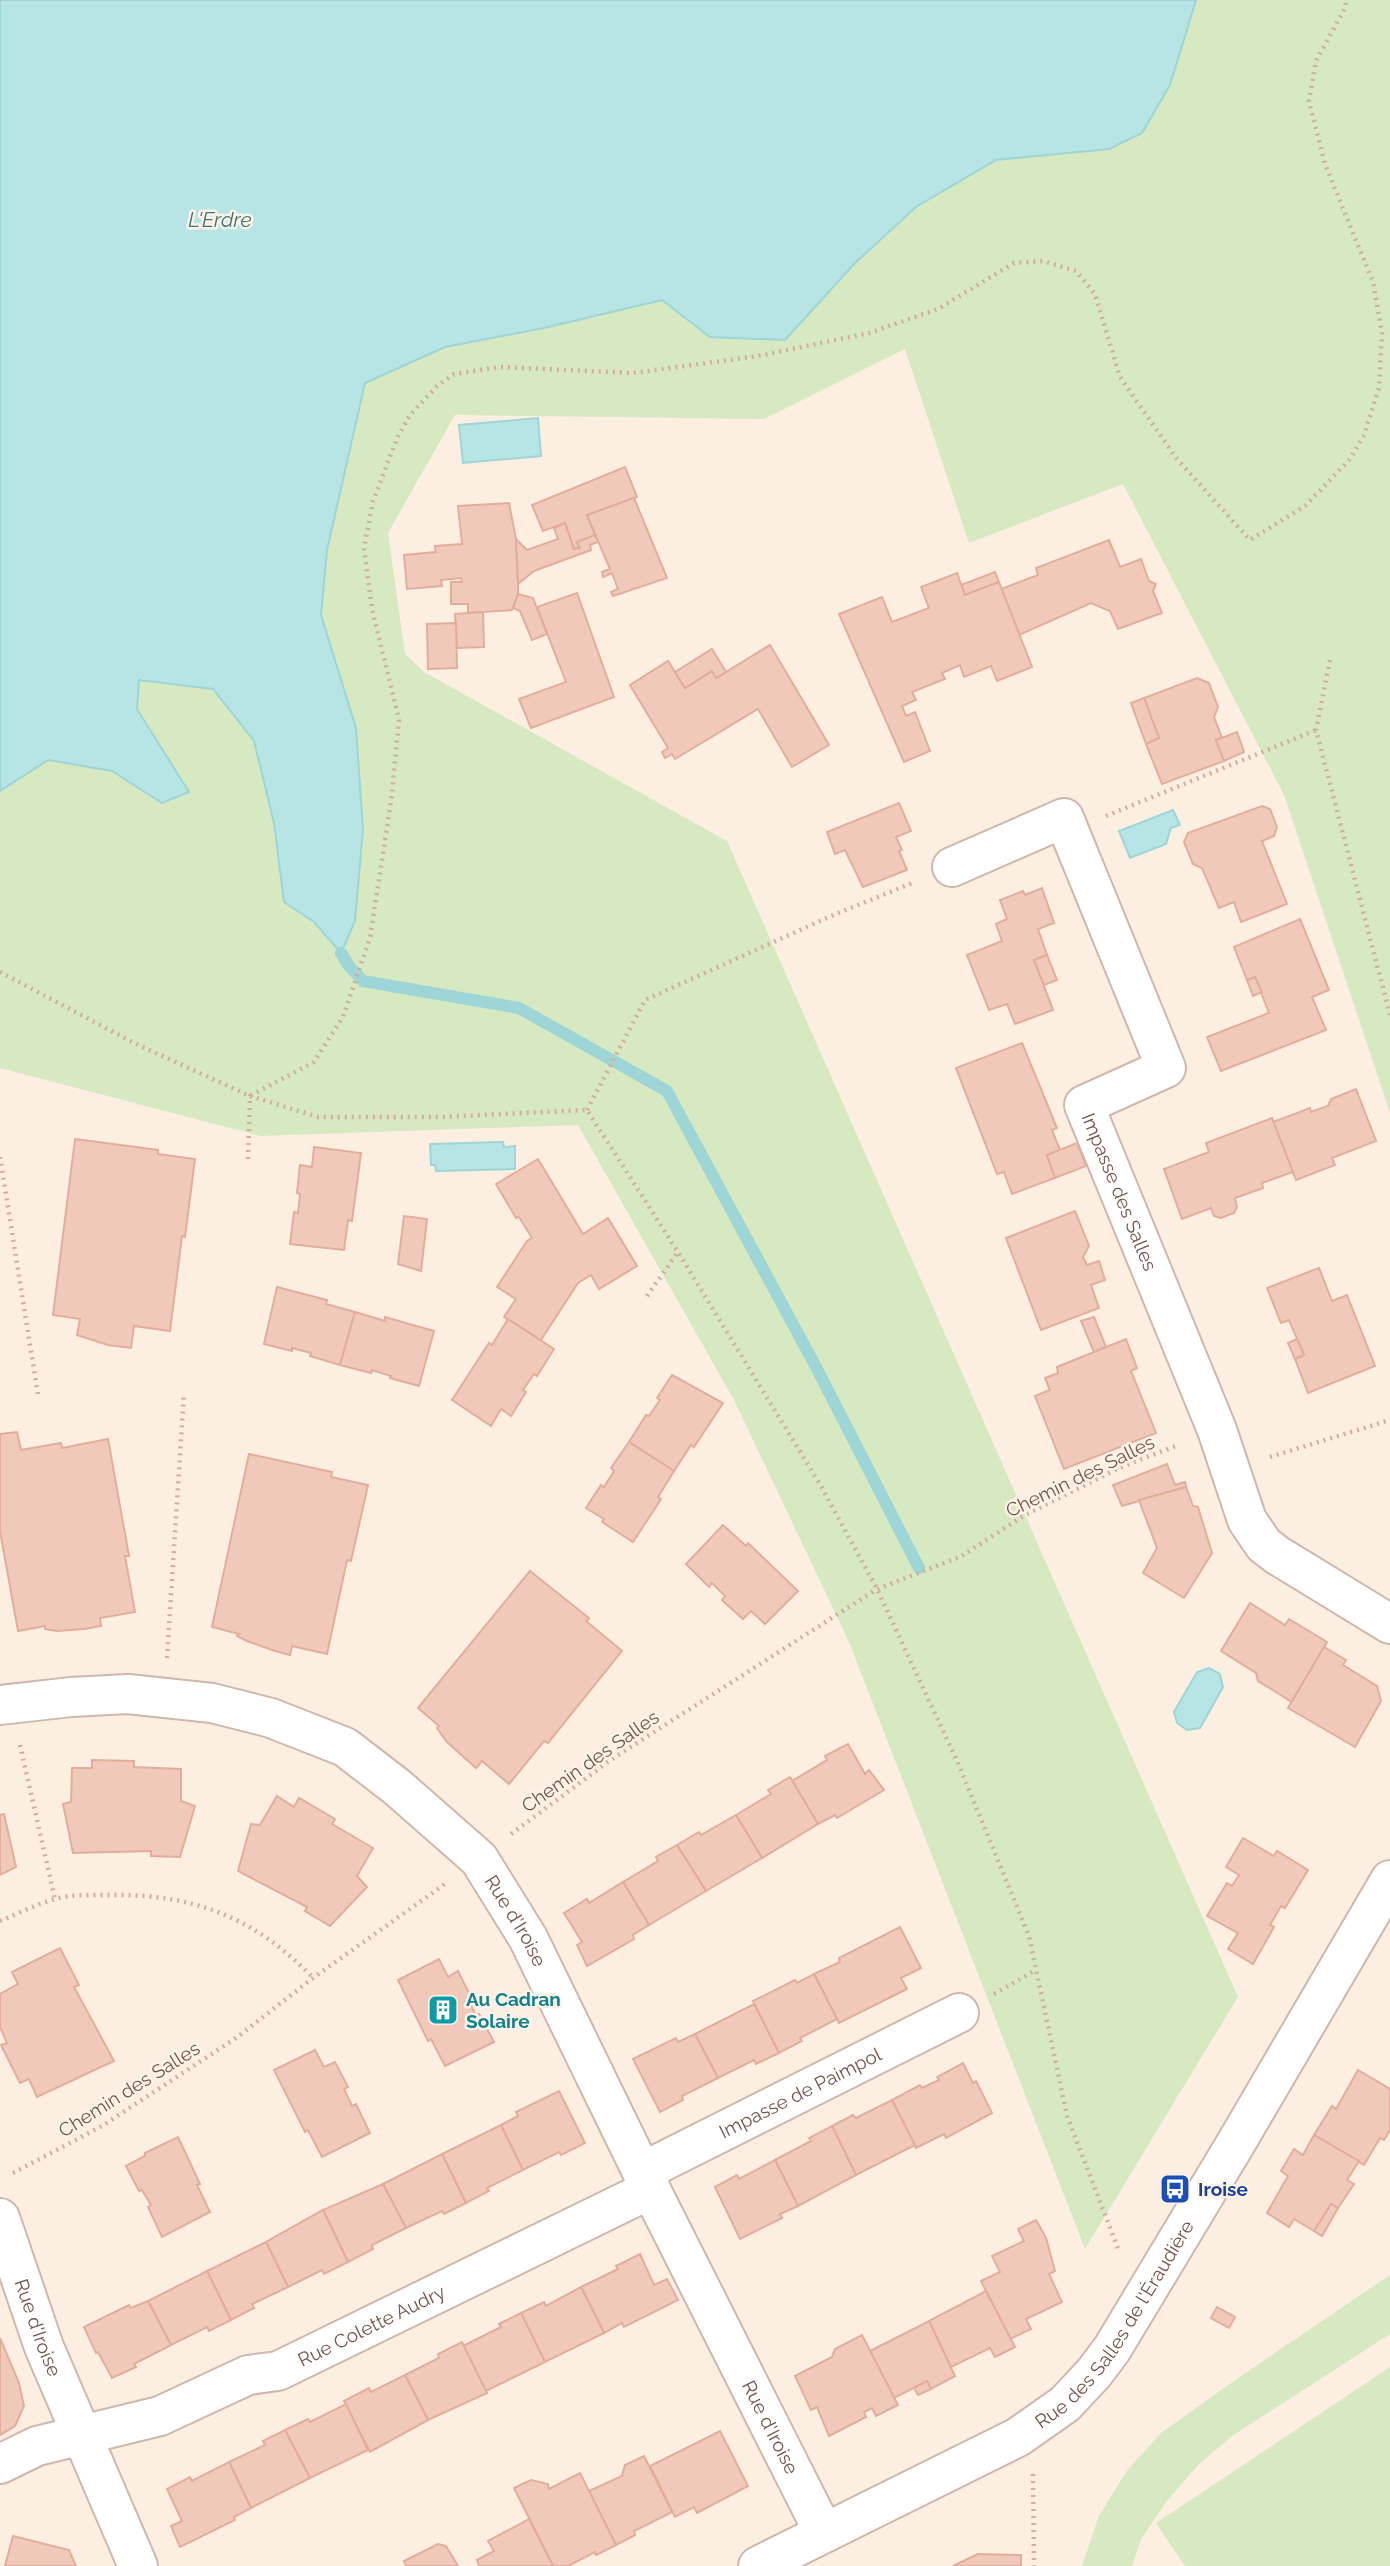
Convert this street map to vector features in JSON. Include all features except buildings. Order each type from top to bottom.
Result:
[{"type":"street","points":[[952,867],[1064,818],[1070,831]]},
{"type":"street","name":"Impasse des Salles","points":[[1070,831],[1166,1068],[1084,1105],[1217,1430],[1247,1520],[1264,1545],[1390,1624]]},
{"type":"street","name":"Rue d'Iroise","points":[[0,1705],[128,1694],[212,1703],[271,1718],[345,1747],[397,1787],[479,1859],[528,1938],[646,2180],[824,2533]]},
{"type":"street","name":"Rue des Salles de l'Éraudière","points":[[758,2566],[1018,2437],[1065,2404],[1094,2373],[1236,2143],[1390,1880]]},
{"type":"street","name":"Impasse de Paimpol","points":[[646,2180],[959,2013]]},
{"type":"street","name":"Rue Colette Audry","points":[[0,2464],[37,2446],[160,2416],[248,2375],[278,2371],[646,2180]]},
{"type":"street","name":"Rue d'Iroise","points":[[0,2218],[44,2347],[138,2566]]},
{"type":"path","points":[[250,1096],[314,1062],[343,1017],[370,938],[391,802],[399,720],[372,609],[364,548],[373,501],[398,436],[410,415],[437,386],[454,374],[480,369],[500,367],[633,373],[758,356],[857,336],[938,309],[1014,263],[1043,261],[1076,271],[1094,294],[1120,377],[1177,459],[1250,540],[1305,506],[1349,460],[1364,435],[1379,388],[1382,332],[1373,282],[1325,164],[1308,100],[1316,61],[1345,8],[1346,0]]},
{"type":"path","points":[[1330,660],[1316,730],[1390,1014]]},
{"type":"path","points":[[1070,831],[1316,730]]},
{"type":"path","points":[[587,1110],[645,1000],[831,916],[952,867]]},
{"type":"path","points":[[0,972],[134,1043],[250,1096],[318,1117],[439,1117],[587,1110]]},
{"type":"path","points":[[248,1159],[250,1096]]},
{"type":"path","points":[[587,1110],[678,1252],[821,1486],[877,1589],[958,1763],[1029,1936],[1068,2116],[1119,2251]]},
{"type":"path","points":[[0,1157],[38,1395]]},
{"type":"path","points":[[647,1296],[678,1252]]},
{"type":"path","points":[[165,1697],[184,1393]]},
{"type":"path","points":[[1229,1470],[1390,1420]]},
{"type":"path","name":"Chemin des Salles","points":[[13,2173],[102,2126],[236,2038],[313,1978],[612,1759],[877,1589],[960,1557],[1025,1515],[1119,1468],[1217,1430]]},
{"type":"path","points":[[22,1750],[55,1899]]},
{"type":"path","points":[[0,1921],[55,1899],[93,1895],[145,1896],[184,1901],[211,1908],[262,1934],[290,1954],[313,1978]]},
{"type":"path","points":[[1033,2463],[1034,2566]]},
{"type":"green space","points":[[1196,0],[1390,0],[1390,1113],[1284,795],[1123,484],[969,543],[905,349],[764,419],[455,415],[388,533],[405,654],[424,672],[727,841],[1238,1997],[1085,2249],[849,1642],[734,1400],[578,1125],[261,1136],[0,1068],[0,791],[48,760],[112,771],[162,803],[188,793],[137,709],[139,679],[213,689],[254,741],[274,823],[284,902],[314,922],[341,953],[355,921],[363,829],[356,728],[321,615],[327,550],[365,383],[445,347],[544,328],[662,300],[710,337],[855,263],[916,207],[996,160],[1109,149],[1170,85]]},
{"type":"green space","points":[[1390,2275],[1390,2334],[1232,2436],[1198,2465],[1167,2501],[1141,2539],[1132,2566],[1082,2566],[1099,2516],[1126,2472],[1161,2433]]},
{"type":"green space","points":[[1390,2367],[1390,2566],[1185,2566],[1156,2523]]},
{"type":"water","name":"L'Erdre","points":[[0,0],[1196,0],[1170,85],[1142,133],[1109,149],[996,160],[916,207],[855,263],[785,340],[710,337],[662,300],[544,328],[445,347],[365,383],[327,550],[321,615],[356,728],[363,829],[355,921],[341,953],[314,922],[284,902],[274,823],[254,741],[213,689],[139,680],[137,709],[189,792],[162,803],[112,771],[48,760],[0,791]]},
{"type":"water","points":[[538,418],[541,456],[463,463],[459,425]]},
{"type":"water","points":[[1173,810],[1180,825],[1171,828],[1166,844],[1130,858],[1119,831]]},
{"type":"water","points":[[503,1142],[504,1147],[515,1146],[515,1169],[436,1171],[435,1165],[431,1165],[430,1144]]},
{"type":"water","points":[[1209,1668],[1220,1674],[1223,1687],[1200,1728],[1187,1730],[1177,1723],[1174,1712],[1197,1672]]},
{"type":"waterway","points":[[341,953],[363,981],[519,1008],[667,1091],[816,1367],[919,1568]]},
{"type":"place","name":"Au Cadran Solaire","points":[[443,2010]]},
{"type":"place","name":"Iroise","points":[[1175,2189]]}]
